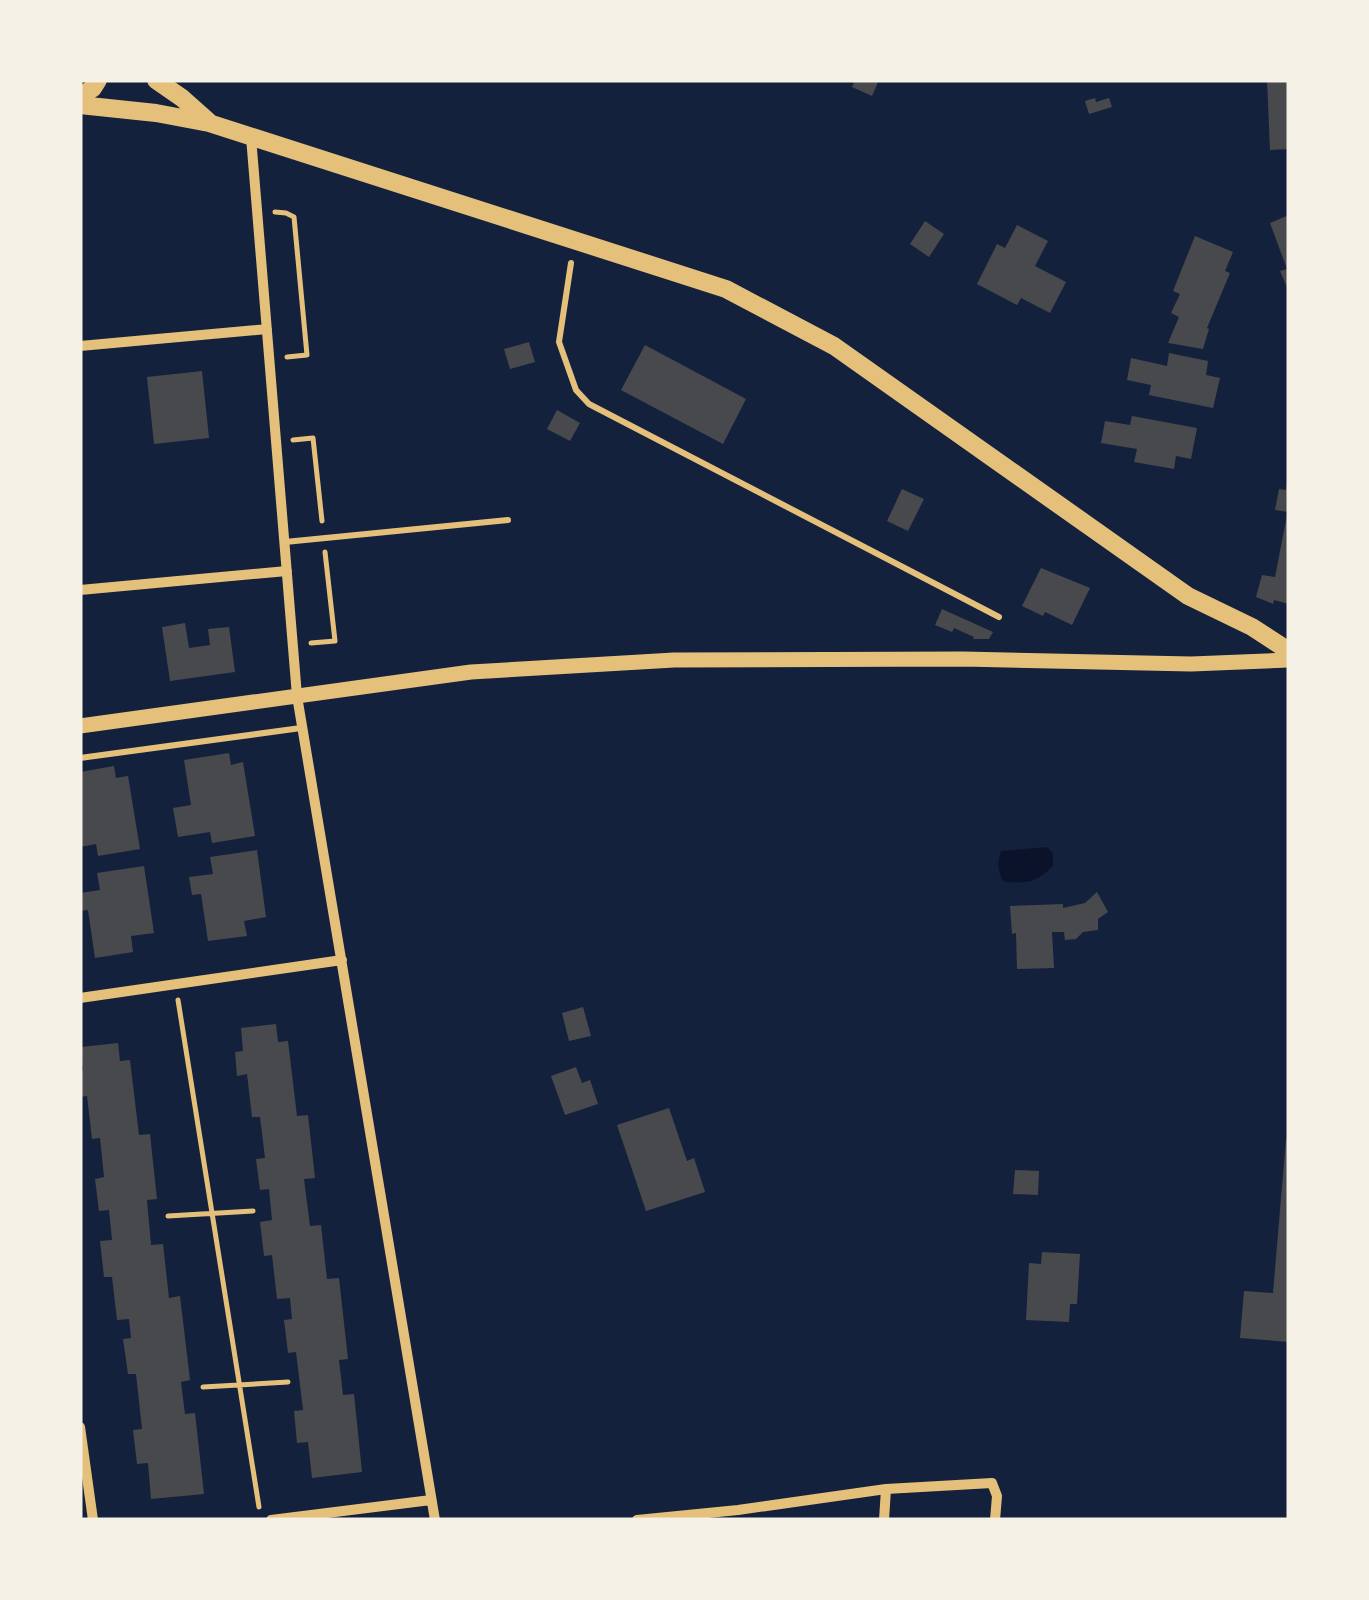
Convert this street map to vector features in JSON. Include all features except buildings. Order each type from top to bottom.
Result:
[{"type":"main road","points":[[80,97],[98,80]]},
{"type":"main road","points":[[156,80],[209,123]]},
{"type":"main road","points":[[80,105],[209,123],[726,289],[834,346],[1188,596],[1252,626],[1289,651]]},
{"type":"street","points":[[251,137],[302,728],[435,1520]]},
{"type":"street","points":[[80,346],[267,329]]},
{"type":"street","points":[[80,590],[287,571]]},
{"type":"street","points":[[80,726],[471,672],[674,660],[964,659],[1192,664],[1289,660]]},
{"type":"street","points":[[80,998],[342,960]]},
{"type":"street","points":[[80,1427],[93,1520]]},
{"type":"street","points":[[637,1520],[738,1515],[886,1489],[992,1484],[997,1496],[995,1520]]},
{"type":"street","points":[[884,1520],[886,1489]]},
{"type":"street","points":[[272,1520],[431,1500]]},
{"type":"lane","points":[[570,263],[558,342],[576,390],[589,404],[999,617]]},
{"type":"lane","points":[[284,542],[508,520]]},
{"type":"lane","points":[[80,758],[302,728]]},
{"type":"path","points":[[258,211],[294,217],[307,355],[284,357]]},
{"type":"path","points":[[292,424],[293,441],[312,438],[335,641],[309,643]]},
{"type":"path","points":[[176,984],[262,1520]]},
{"type":"path","points":[[168,1216],[252,1211]]},
{"type":"path","points":[[203,1387],[288,1382]]},
{"type":"water","points":[[1047,847],[1053,853],[1053,866],[1042,876],[1018,883],[1003,881],[998,866],[1001,851]]}]
